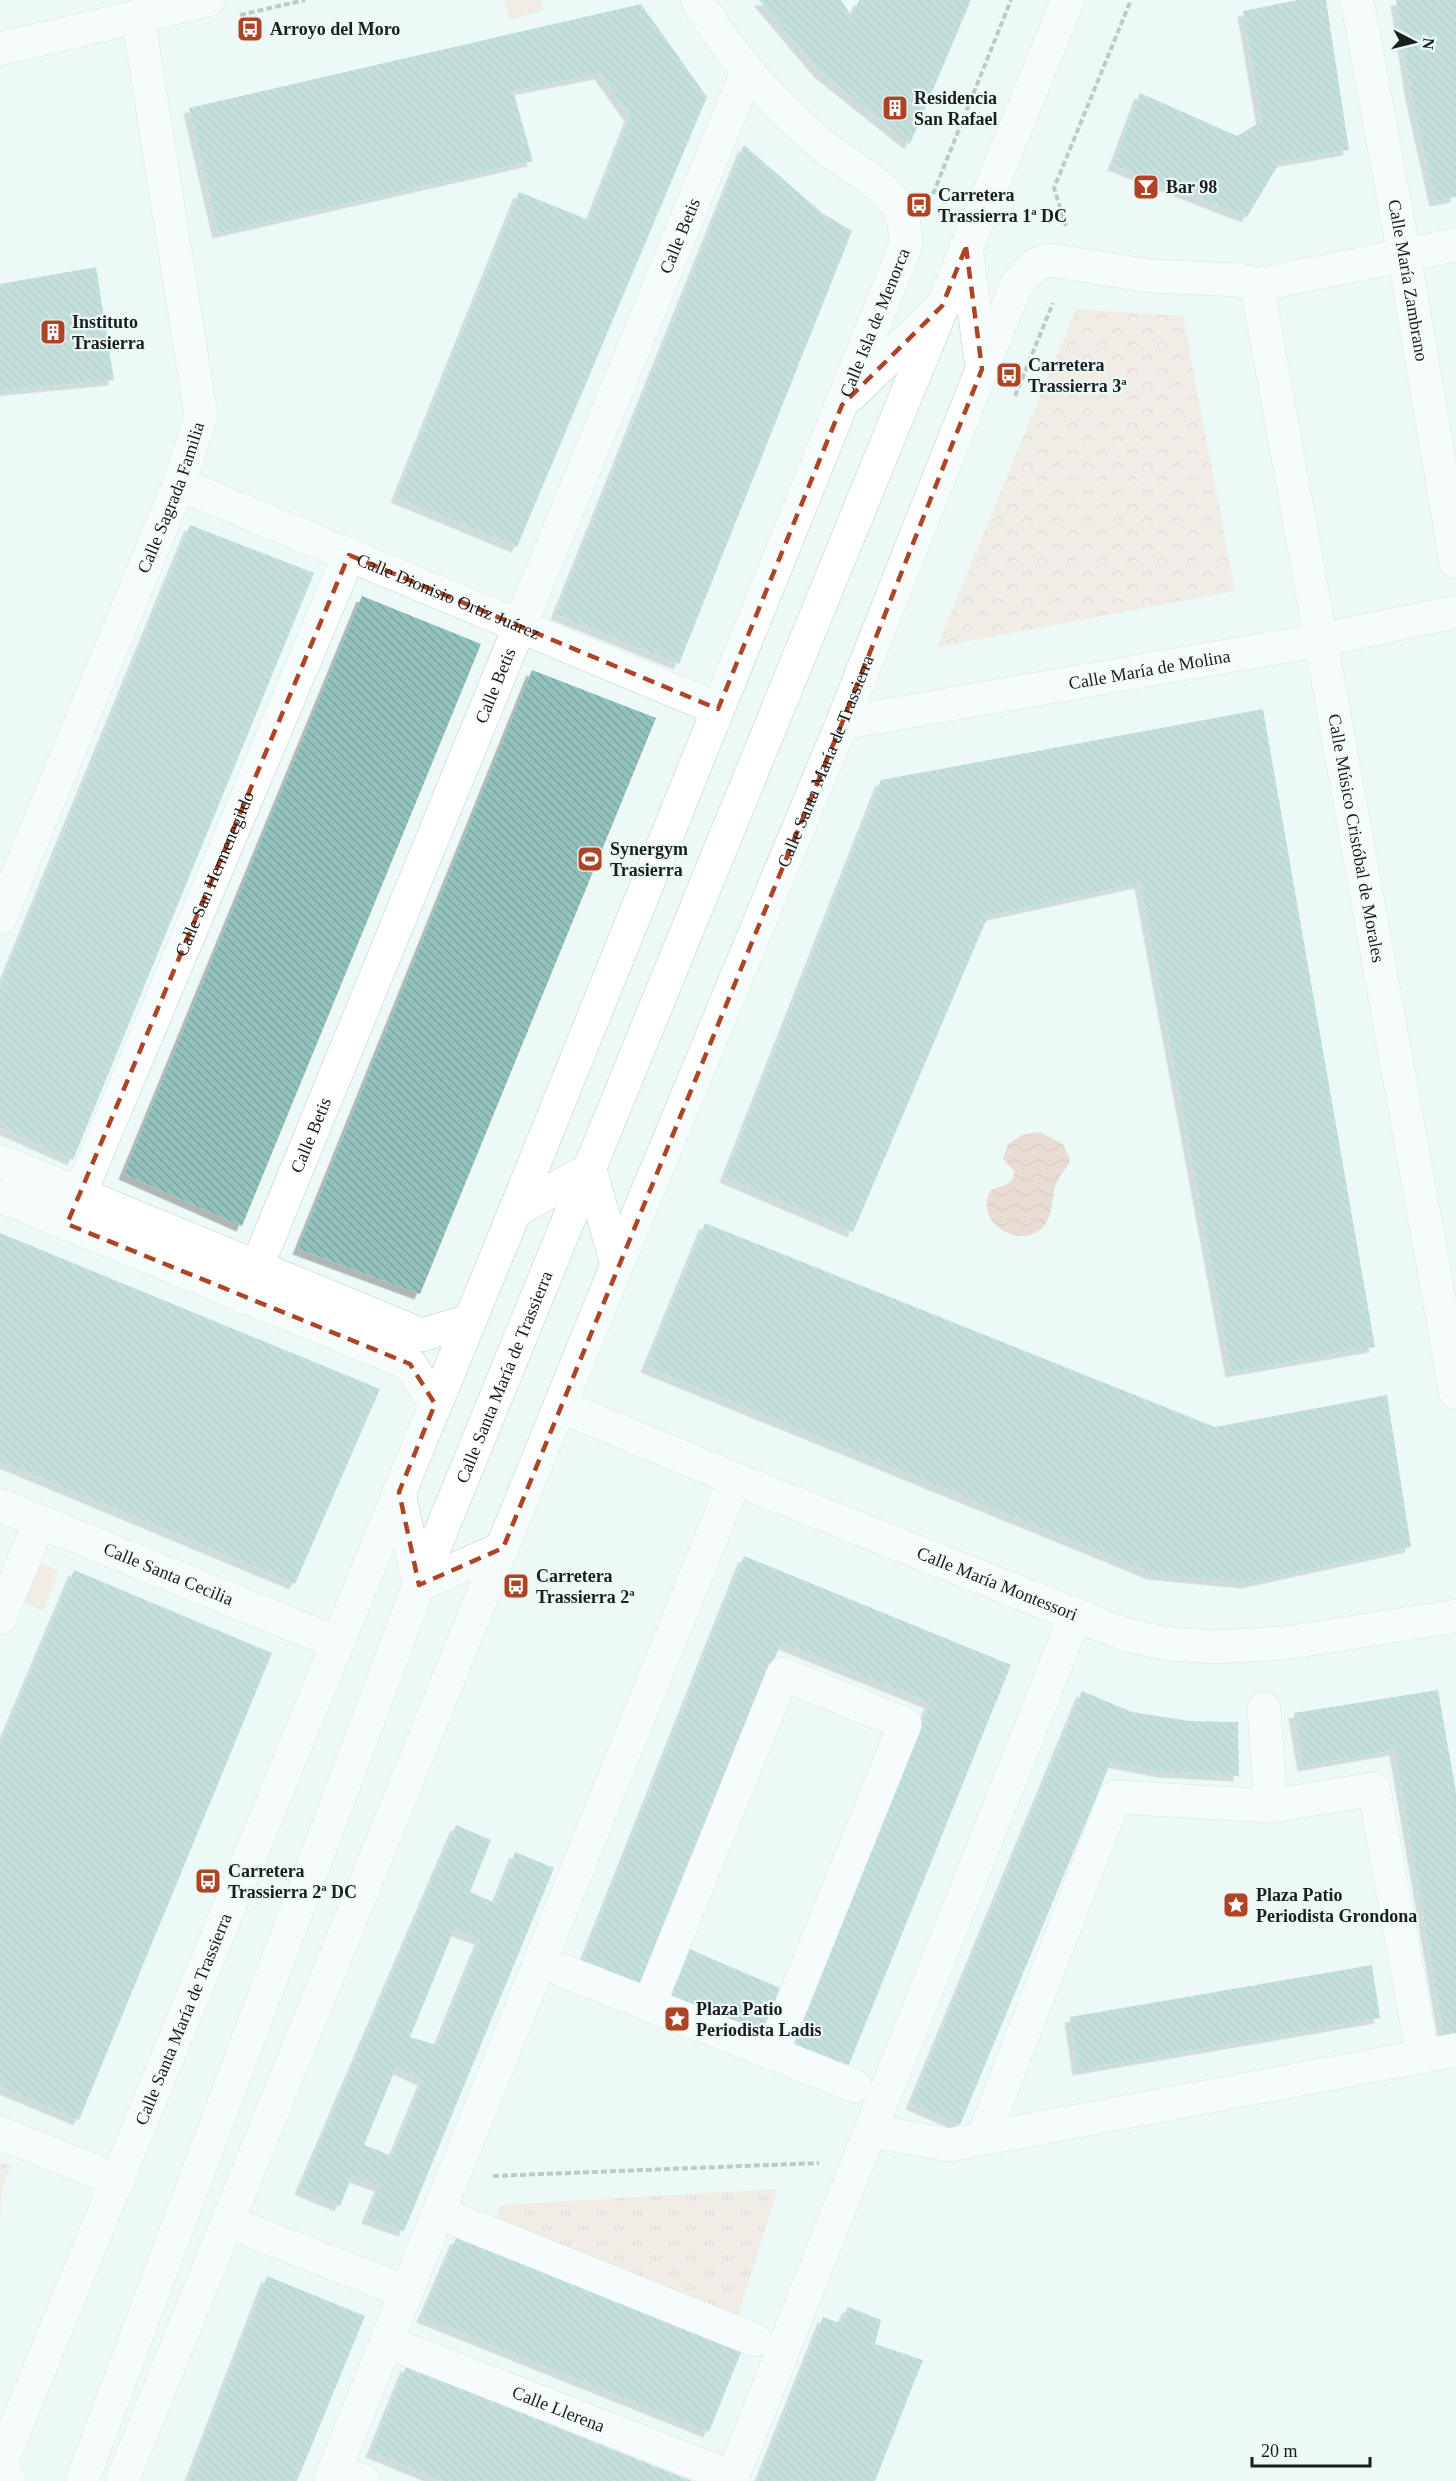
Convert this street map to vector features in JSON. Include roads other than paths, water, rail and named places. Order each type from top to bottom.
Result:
[{"type":"street","points":[[0,49],[208,0]]},
{"type":"street","name":"Calle Isla de Menorca","points":[[697,0],[747,72],[804,130],[897,205],[905,223],[906,245],[842,405]]},
{"type":"street","name":"Calle Santa María de Trassierra","points":[[82,2481],[419,1585],[1068,0]]},
{"type":"street","name":"Calle María Zambrano","points":[[1357,0],[1404,254],[1456,562]]},
{"type":"street","name":"Calle Sagrada Familia","points":[[0,918],[179,484],[201,416],[138,16]]},
{"type":"street","name":"Calle Betis","points":[[244,1298],[747,72]]},
{"type":"street","points":[[982,369],[1016,286],[1034,265],[1049,260],[1150,276],[1239,279],[1257,285],[1456,244]]},
{"type":"street","name":"Calle Santa María de Trassierra","points":[[122,2481],[617,1265],[842,723],[982,369],[966,247]]},
{"type":"street","name":"Calle Músico Cristóbal de Morales","points":[[1257,285],[1456,1393]]},
{"type":"street","name":"Calle Santa María de Trassierra","points":[[4,2469],[337,1643],[842,405],[942,306]]},
{"type":"street","name":"Calle Dionisio Ortiz Juárez","points":[[179,484],[718,709]]},
{"type":"street","name":"Calle San Hermenegildo","points":[[68,1224],[349,555]]},
{"type":"street","name":"Calle María de Molina","points":[[842,723],[1320,640],[1456,612]]},
{"type":"street","points":[[0,1161],[422,1335],[468,1321]]},
{"type":"street","points":[[515,1211],[590,1169],[617,1265]]},
{"type":"street","points":[[0,1196],[244,1298],[410,1364],[435,1404]]},
{"type":"street","name":"Calle María Montessori","points":[[560,1406],[735,1479],[1126,1635],[1169,1644],[1215,1647],[1285,1643],[1456,1616]]},
{"type":"street","points":[[342,2477],[406,2292],[735,1479]]},
{"type":"street","points":[[399,1492],[419,1585],[503,1548]]},
{"type":"street","name":"Calle Santa Cecilia","points":[[0,1505],[337,1643]]},
{"type":"street","points":[[0,1618],[40,1521]]},
{"type":"street","points":[[731,2479],[1076,1614]]},
{"type":"street","points":[[649,2005],[783,1674],[905,1724],[772,2053]]},
{"type":"street","points":[[1264,1709],[1271,1806]]},
{"type":"street","points":[[983,2138],[1114,1797],[1271,1806],[1374,1789],[1423,2056]]},
{"type":"street","points":[[561,1971],[855,2086]]},
{"type":"street","points":[[872,2128],[882,2133],[949,2145],[1456,2049]]},
{"type":"street","points":[[0,2133],[119,2181]]},
{"type":"street","points":[[457,2220],[755,2340]]},
{"type":"street","points":[[228,2222],[406,2292]]},
{"type":"street","name":"Calle Llerena","points":[[387,2342],[731,2479]]},
{"type":"water","points":[[1040,1132],[1063,1144],[1070,1160],[1056,1184],[1051,1212],[1042,1228],[1032,1234],[1021,1236],[1010,1234],[1000,1229],[992,1221],[987,1201],[991,1190],[1006,1185],[1012,1180],[1014,1171],[1003,1159],[1008,1144],[1022,1135]]},
{"type":"place","name":"Arroyo del Moro","points":[[250,29]]},
{"type":"place","name":"Residencia San Rafael","points":[[895,108]]},
{"type":"place","name":"Bar 98","points":[[1146,187]]},
{"type":"place","name":"Carretera Trassierra 1ª DC","points":[[919,205]]},
{"type":"place","name":"Instituto Trasierra","points":[[53,332]]},
{"type":"place","name":"Carretera Trassierra 3ª","points":[[1009,375]]},
{"type":"place","name":"Synergym Trasierra","points":[[590,859]]},
{"type":"place","name":"Carretera Trassierra 2ª","points":[[516,1586]]},
{"type":"place","name":"Carretera Trassierra 2ª DC","points":[[208,1881]]},
{"type":"place","name":"Plaza Patio Periodista Grondona","points":[[1236,1905]]},
{"type":"place","name":"Plaza Patio Periodista Ladis","points":[[677,2019]]}]
